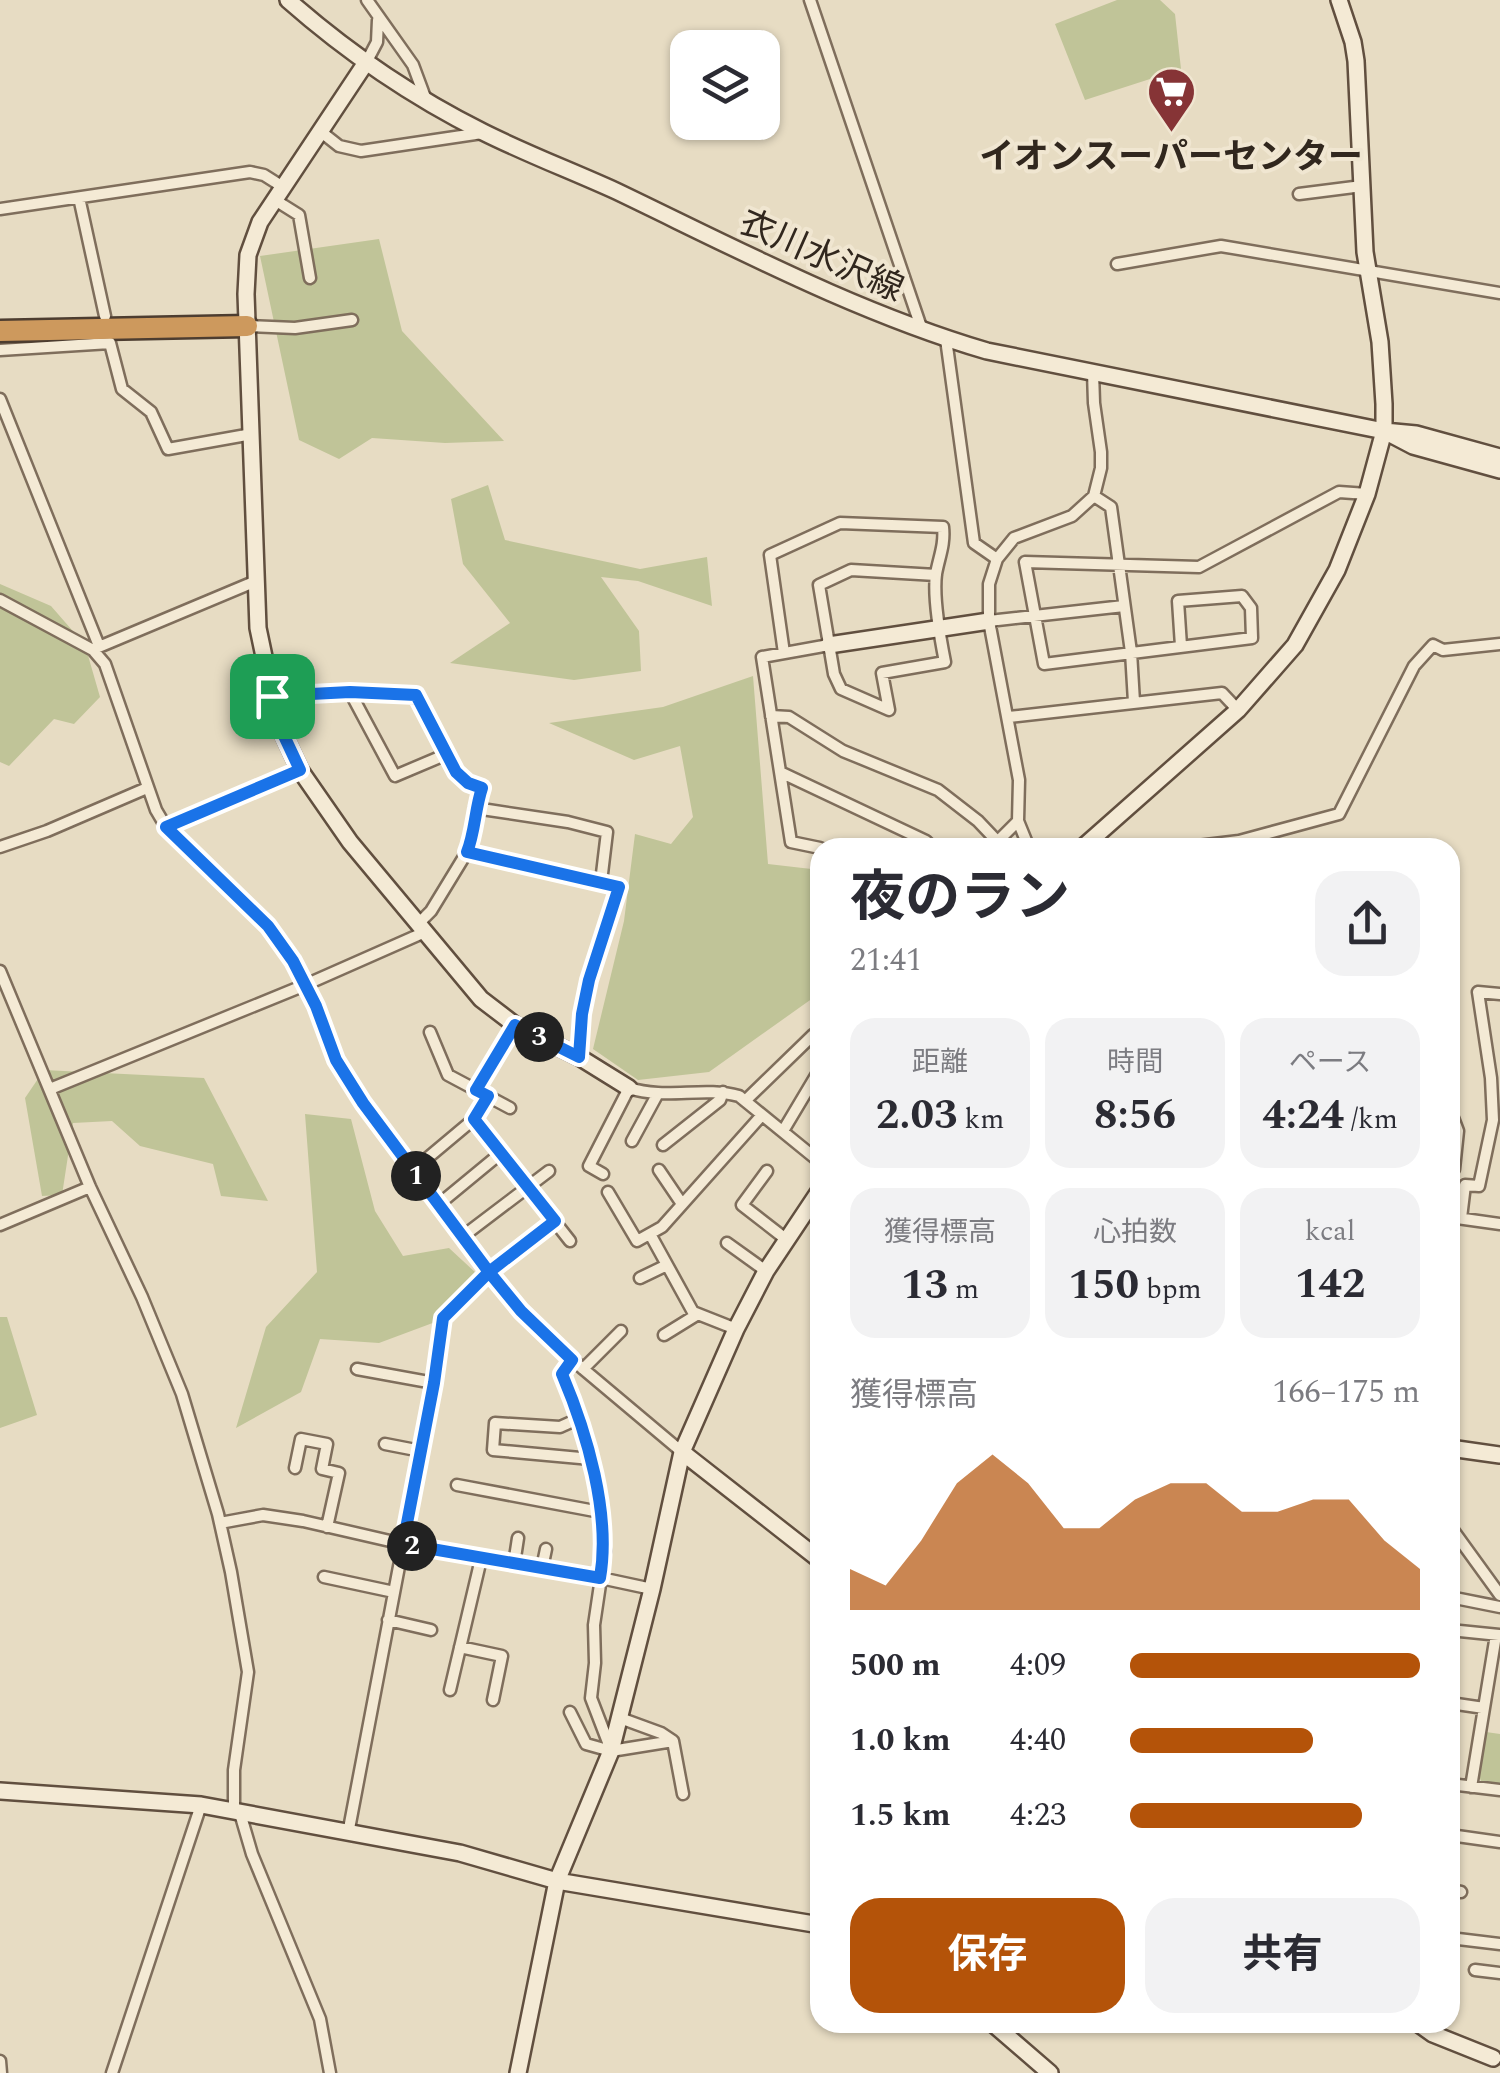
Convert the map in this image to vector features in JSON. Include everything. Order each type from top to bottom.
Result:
[{"type":"highway","points":[[0,331],[246,326]]},
{"type":"street","name":"衣川水沢線","points":[[288,0],[367,62],[426,101],[484,132],[710,239],[922,332],[987,351],[1384,431],[1416,434],[1500,456]]},
{"type":"street","points":[[367,0],[413,65],[426,101]]},
{"type":"street","points":[[810,0],[922,332]]},
{"type":"street","points":[[1099,838],[1238,710],[1302,632],[1337,570],[1366,494],[1384,431],[1380,342],[1366,270],[1356,62],[1339,0]]},
{"type":"street","points":[[378,17],[379,36],[367,62],[260,222],[248,255],[246,326],[258,628],[278,723],[300,770],[350,842],[481,998],[515,1025],[630,1088],[657,1095],[723,1092],[739,1096],[810,1154]]},
{"type":"street","points":[[320,131],[339,146],[362,151],[484,132]]},
{"type":"street","points":[[0,209],[250,172],[264,175],[298,215],[310,278]]},
{"type":"street","points":[[1299,194],[1362,186]]},
{"type":"street","points":[[76,198],[105,316]]},
{"type":"street","points":[[1117,264],[1221,246],[1500,293]]},
{"type":"street","points":[[246,326],[295,328],[352,320]]},
{"type":"street","points":[[946,339],[974,544],[997,559]]},
{"type":"street","points":[[0,350],[110,343],[122,389],[150,412],[168,449],[252,434]]},
{"type":"street","points":[[1025,838],[1018,820],[1019,780],[990,621],[989,584],[997,559],[1014,538],[1072,516],[1094,496],[1101,452],[1094,372]]},
{"type":"street","points":[[0,399],[105,664],[147,788],[166,827],[282,942],[305,985],[336,1060],[363,1103],[521,1311],[572,1360],[682,1452],[810,1552]]},
{"type":"street","name":"衣川水沢線","points":[[1384,431],[1414,446],[1500,470]]},
{"type":"street","points":[[1181,646],[1178,601],[1242,596],[1251,608],[1252,638],[1044,664],[1026,562],[1199,567],[1339,492],[1366,494]]},
{"type":"street","points":[[1094,496],[1110,507],[1131,652],[1134,702]]},
{"type":"street","points":[[784,654],[770,555],[840,523],[943,527],[944,542],[936,575],[945,662],[882,673],[889,710],[841,689],[834,674],[819,585],[850,570],[936,575]]},
{"type":"street","points":[[0,600],[96,648],[256,581]]},
{"type":"street","points":[[810,846],[791,842],[762,656],[1035,614],[1124,606]]},
{"type":"street","points":[[1250,838],[1338,814],[1414,666],[1432,645],[1442,650],[1500,644]]},
{"type":"street","points":[[50,1089],[305,985],[421,928],[467,852],[482,788],[468,783],[456,772],[416,695],[350,692],[272,696]]},
{"type":"street","points":[[350,692],[395,776],[447,754]]},
{"type":"street","points":[[1009,717],[1222,693],[1238,710]]},
{"type":"street","points":[[771,716],[789,717],[843,751],[938,790],[978,821],[990,838]]},
{"type":"street","points":[[166,827],[300,770]]},
{"type":"street","points":[[780,772],[922,838]]},
{"type":"street","points":[[0,847],[48,831],[147,788]]},
{"type":"street","points":[[475,808],[607,832],[601,882]]},
{"type":"street","points":[[1000,838],[1018,820]]},
{"type":"street","points":[[467,852],[619,887],[589,980],[579,1057]]},
{"type":"street","points":[[0,971],[182,1394],[220,1523],[248,1672],[234,1770],[237,1812],[320,2020],[330,2073]]},
{"type":"street","points":[[1460,1202],[1465,1185],[1479,1186],[1493,1120],[1478,992],[1500,994]]},
{"type":"street","points":[[476,1090],[515,1025]]},
{"type":"street","points":[[430,1032],[448,1075],[510,1108]]},
{"type":"street","points":[[744,1101],[810,1037]]},
{"type":"street","points":[[783,1131],[810,1086]]},
{"type":"street","points":[[603,1174],[589,1166],[630,1088]]},
{"type":"street","points":[[663,1145],[720,1100],[723,1092]]},
{"type":"street","points":[[632,1142],[657,1095]]},
{"type":"street","points":[[412,1171],[474,1119],[488,1096]]},
{"type":"street","points":[[608,1192],[637,1241],[662,1228],[762,1115]]},
{"type":"street","points":[[474,1119],[570,1241]]},
{"type":"street","points":[[438,1205],[501,1152]]},
{"type":"street","points":[[658,1170],[682,1204]]},
{"type":"street","points":[[462,1237],[549,1171]]},
{"type":"street","points":[[767,1171],[742,1205],[787,1240]]},
{"type":"street","points":[[0,1225],[90,1187]]},
{"type":"street","points":[[518,2073],[557,1881],[611,1751],[682,1452],[736,1328],[766,1271],[810,1205]]},
{"type":"street","points":[[1460,1219],[1500,1224]]},
{"type":"street","points":[[348,1834],[443,1318],[489,1272],[555,1221]]},
{"type":"street","points":[[650,1234],[692,1312],[736,1328]]},
{"type":"street","points":[[727,1243],[766,1271]]},
{"type":"street","points":[[640,1278],[667,1264]]},
{"type":"street","points":[[664,1334],[698,1314]]},
{"type":"street","points":[[583,1369],[621,1331]]},
{"type":"street","points":[[572,1360],[562,1374],[591,1459],[605,1551],[594,1625],[591,1698],[611,1751]]},
{"type":"street","points":[[356,1369],[434,1383]]},
{"type":"street","points":[[580,1418],[560,1427],[495,1423],[493,1450],[591,1459]]},
{"type":"street","points":[[295,1468],[301,1440],[328,1444],[322,1469],[339,1473],[327,1527]]},
{"type":"street","points":[[385,1444],[421,1452]]},
{"type":"street","points":[[1460,1449],[1500,1455]]},
{"type":"street","points":[[457,1485],[600,1512]]},
{"type":"street","points":[[220,1523],[263,1515],[652,1589]]},
{"type":"street","points":[[514,1564],[518,1538]]},
{"type":"street","points":[[1460,1540],[1500,1595]]},
{"type":"street","points":[[542,1568],[546,1548]]},
{"type":"street","points":[[450,1690],[481,1559]]},
{"type":"street","points":[[324,1578],[394,1592]]},
{"type":"street","points":[[1460,1599],[1500,1607]]},
{"type":"street","points":[[388,1620],[431,1630]]},
{"type":"street","points":[[1460,1631],[1498,1635],[1472,1786]]},
{"type":"street","points":[[460,1647],[502,1656],[493,1700]]},
{"type":"street","points":[[1460,1705],[1484,1708]]},
{"type":"street","points":[[570,1712],[586,1744],[611,1751],[672,1741]]},
{"type":"street","points":[[620,1718],[672,1741],[683,1794]]},
{"type":"street","points":[[1460,1785],[1500,1790]]},
{"type":"street","points":[[0,1791],[200,1805],[460,1854],[557,1881],[810,1923]]},
{"type":"street","points":[[112,2073],[200,1805]]},
{"type":"street","points":[[1460,1836],[1500,1842]]},
{"type":"street","points":[[1460,1939],[1500,1944]]},
{"type":"street","points":[[1475,1970],[1500,1973]]},
{"type":"street","points":[[1004,2033],[1050,2073]]},
{"type":"street","points":[[1441,2033],[1492,2064]]},
{"type":"street","points":[[0,2061],[1,2073]]},
{"type":"green space","points":[[1117,0],[1160,0],[1175,14],[1181,69],[1085,100],[1055,24]]},
{"type":"green space","points":[[379,239],[402,331],[504,441],[445,443],[372,438],[339,459],[299,440],[260,256]]},
{"type":"green space","points":[[488,485],[505,540],[640,569],[707,557],[712,606],[638,581],[601,577],[639,631],[641,671],[574,680],[450,663],[510,623],[463,564],[451,499]]},
{"type":"green space","points":[[0,584],[51,606],[85,645],[100,697],[74,724],[54,719],[9,766],[0,762]]},
{"type":"green space","points":[[753,676],[768,864],[810,869],[810,1000],[709,1072],[638,1080],[593,1049],[624,921],[635,834],[671,844],[693,817],[680,746],[634,760],[549,723],[663,707]]},
{"type":"green space","points":[[44,1070],[204,1078],[268,1201],[221,1196],[213,1164],[140,1146],[112,1121],[73,1123],[62,1195],[42,1196],[25,1098]]},
{"type":"green space","points":[[305,1114],[351,1119],[375,1211],[403,1256],[449,1248],[476,1273],[438,1321],[379,1343],[320,1339],[301,1392],[236,1428],[266,1327],[317,1272]]},
{"type":"green space","points":[[0,1317],[7,1317],[37,1415],[0,1428]]},
{"type":"green space","points":[[1486,1732],[1500,1734],[1500,1784],[1481,1781],[1479,1776]]},
{"type":"place","name":"イオンスーパーセンター","points":[[1171,134]]},
{"type":"route","points":[[272,696],[278,723],[300,770],[166,827],[282,942],[316,1006],[336,1060],[363,1103],[489,1272],[521,1311],[572,1360],[562,1374],[578,1412],[593,1466],[605,1551],[600,1578],[403,1544],[443,1318],[489,1272],[555,1221],[474,1119],[488,1096],[476,1090],[515,1025],[579,1057],[589,980],[619,887],[467,852],[482,788],[468,783],[456,772],[416,695],[350,692],[272,696]]}]
